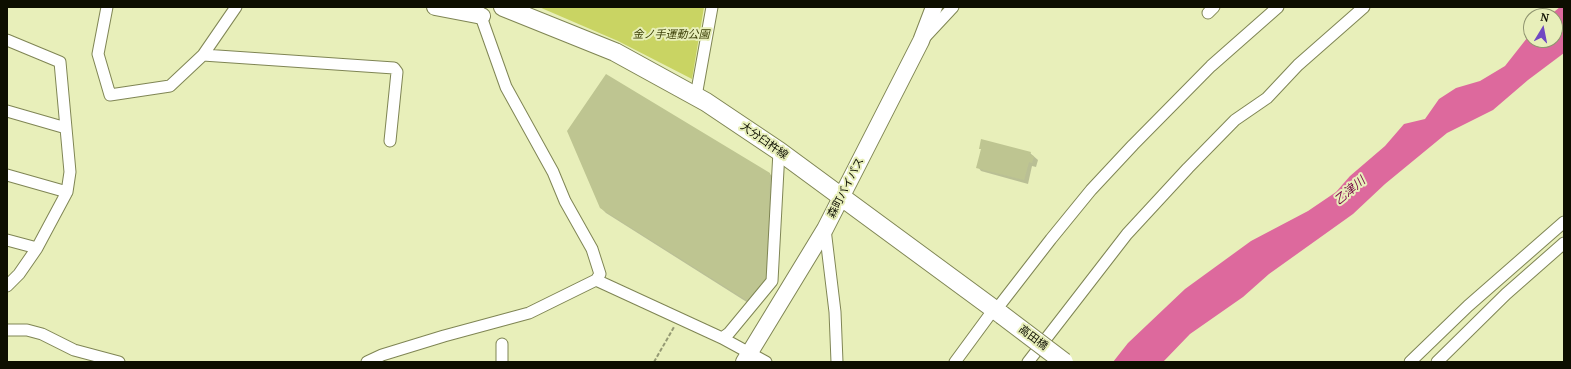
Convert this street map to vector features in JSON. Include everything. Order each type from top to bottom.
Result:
[{"type":"main road","points":[[435,7],[479,11]]},
{"type":"main road","name":"大分臼杵線","points":[[503,7],[614,52],[696,96],[779,151],[997,311]]},
{"type":"main road","name":"森町バイパス","points":[[747,358],[825,229],[921,41],[934,7]]},
{"type":"main road","name":"高田橋","points":[[997,311],[1064,362]]},
{"type":"street","points":[[107,7],[98,54],[110,95],[170,86],[203,55],[236,7]]},
{"type":"street","points":[[696,96],[712,7]]},
{"type":"street","points":[[921,41],[953,7]]},
{"type":"street","points":[[955,362],[997,311],[1056,233],[1091,190],[1211,66],[1278,7]]},
{"type":"street","points":[[1028,362],[1127,234],[1188,168],[1236,120],[1267,98],[1298,65],[1364,7]]},
{"type":"street","points":[[367,362],[444,336],[529,313],[596,280],[600,274],[592,249],[565,201],[553,172],[506,87],[479,11]]},
{"type":"street","points":[[7,40],[60,62],[70,172],[67,192],[38,248],[19,274],[7,286]]},
{"type":"street","points":[[203,55],[394,68],[397,72],[390,141]]},
{"type":"street","points":[[7,111],[66,128]]},
{"type":"street","points":[[722,338],[729,333],[772,281],[779,151]]},
{"type":"street","points":[[7,175],[67,192]]},
{"type":"street","points":[[1410,362],[1468,306],[1564,222]]},
{"type":"street","points":[[825,229],[835,312],[837,362]]},
{"type":"street","points":[[7,240],[38,248]]},
{"type":"street","points":[[1437,362],[1506,294],[1564,243]]},
{"type":"street","points":[[596,280],[722,338],[747,358],[766,362]]},
{"type":"street","points":[[7,330],[27,330],[42,334],[74,350],[116,362]]},
{"type":"street","points":[[502,344],[502,362]]},
{"type":"path","points":[[654,362],[679,318]]},
{"type":"green space","name":"金ノ手運動公園","points":[[539,7],[704,7],[692,79],[618,41]]},
{"type":"water","name":"乙津川","points":[[1564,7],[1564,53],[1528,80],[1493,110],[1447,133],[1385,184],[1353,214],[1269,274],[1243,297],[1190,334],[1163,362],[1113,362],[1128,343],[1185,289],[1251,241],[1308,211],[1336,192],[1350,176],[1385,146],[1404,124],[1425,119],[1439,99],[1456,88],[1480,81],[1505,66],[1523,43],[1523,48],[1563,48],[1563,8],[1559,8]]},
{"type":"building","points":[[606,74],[770,173],[768,277],[748,301],[600,208],[567,131]]},
{"type":"building","points":[[981,139],[1031,152],[1030,155],[1034,156],[1032,163],[1029,162],[1024,180],[976,168],[981,149],[979,149]]}]
